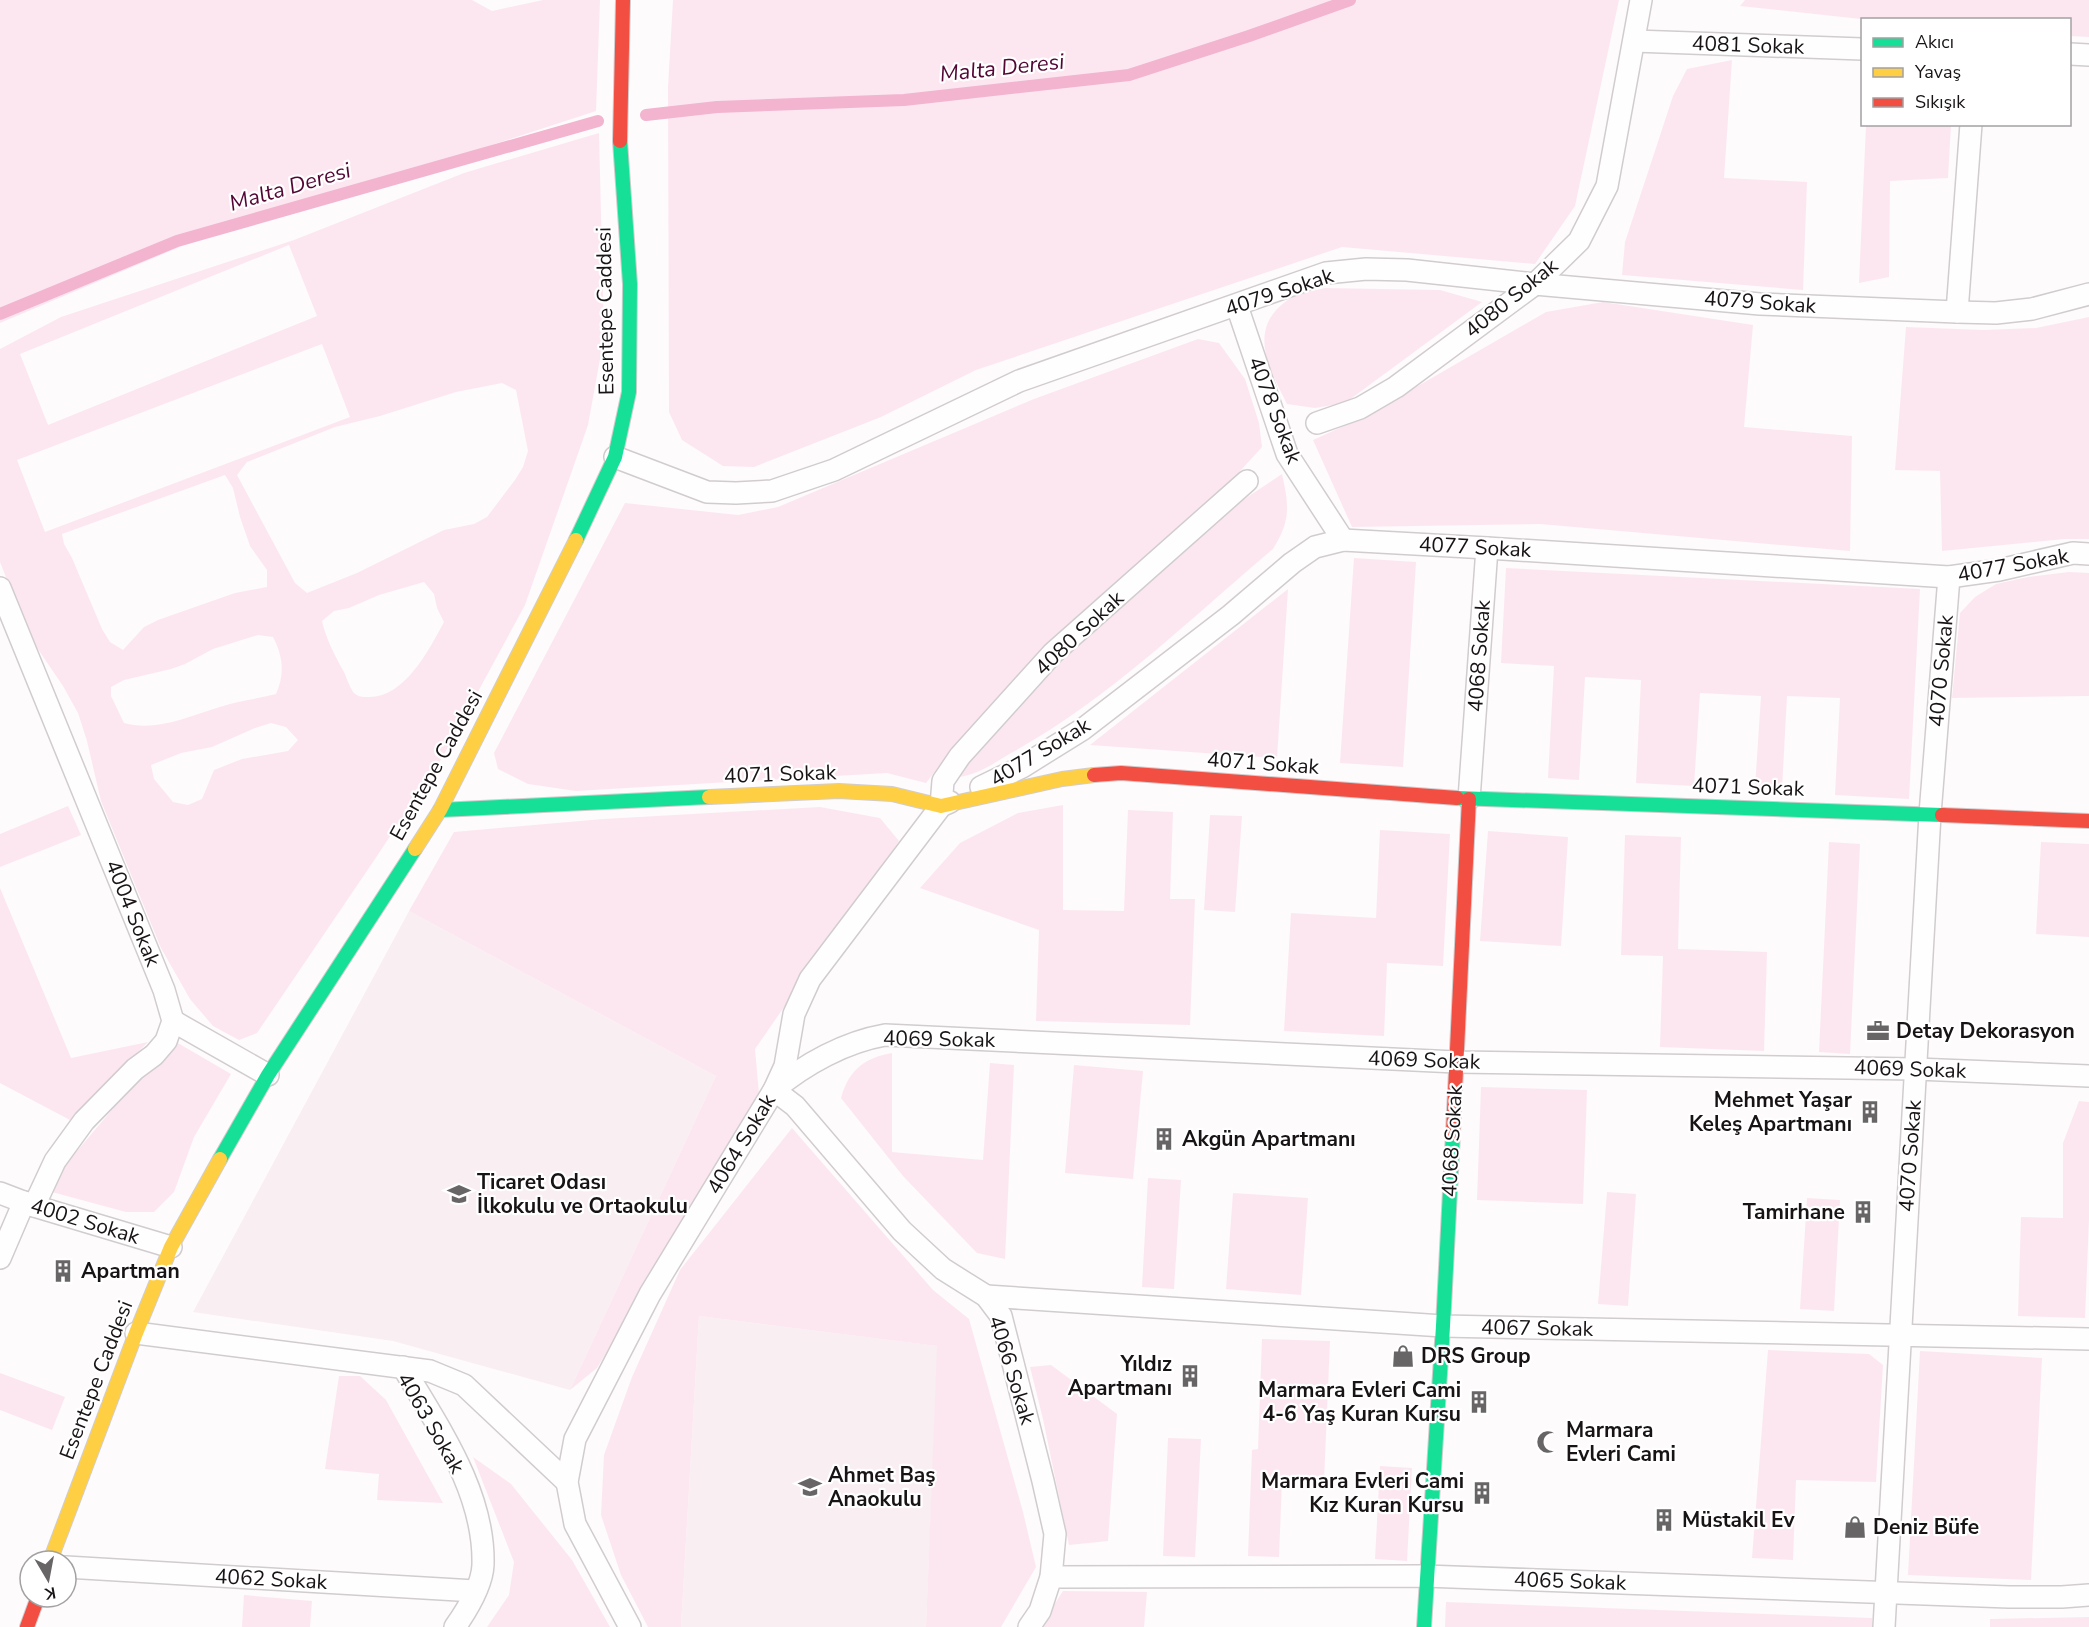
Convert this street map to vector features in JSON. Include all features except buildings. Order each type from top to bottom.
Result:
[{"type":"street","name":"Esentepe Caddesi","points":[[55,1549],[171,1247],[267,1075],[440,810],[564,566],[615,457],[629,392],[630,284],[620,152],[623,0]]},
{"type":"street","name":"4071 Sokak","points":[[440,810],[839,792],[892,794],[941,806],[1106,773],[1469,800],[2089,821]]},
{"type":"street","name":"4068 Sokak","points":[[1424,1627],[1425,1576],[1443,1326],[1469,800]]},
{"type":"street","points":[[27,1627],[34,1609]]},
{"type":"lane","name":"4080 Sokak","points":[[1317,423],[1360,408],[1396,387],[1535,284],[1579,241],[1607,186],[1641,0]]},
{"type":"lane","name":"4081 Sokak","points":[[1634,41],[1861,49]]},
{"type":"lane","points":[[2071,54],[2089,55]]},
{"type":"lane","points":[[1957,312],[1971,126]]},
{"type":"lane","name":"4079 Sokak","points":[[615,457],[707,492],[772,491],[834,470],[1019,381],[1326,273],[1366,269],[1407,270],[1760,304],[1957,312],[1996,313],[2032,309],[2089,294]]},
{"type":"lane","name":"4078 Sokak","points":[[1236,306],[1287,454],[1342,540]]},
{"type":"lane","name":"4080 Sokak","points":[[941,806],[943,781],[960,756],[1053,653],[1247,482]]},
{"type":"lane","name":"4077 Sokak","points":[[941,806],[1022,767],[1083,729],[1232,615],[1293,563],[1315,547],[1342,540],[1949,577],[1999,570],[2073,553],[2089,554]]},
{"type":"lane","name":"4068 Sokak","points":[[1469,800],[1487,548]]},
{"type":"lane","name":"4070 Sokak","points":[[1884,1627],[1930,814],[1949,577]]},
{"type":"lane","name":"4004 Sokak","points":[[0,588],[164,990],[173,1021]]},
{"type":"lane","name":"4064 Sokak","points":[[630,1627],[575,1524],[567,1482],[575,1439],[650,1294],[774,1090],[785,1066],[795,1014],[810,980],[941,806]]},
{"type":"lane","points":[[0,1258],[55,1161],[84,1121],[135,1069],[154,1055],[166,1041],[173,1021],[267,1075]]},
{"type":"lane","name":"4069 Sokak","points":[[774,1090],[794,1074],[841,1050],[868,1038],[885,1035],[1456,1062],[1916,1068],[2089,1076]]},
{"type":"lane","name":"4066 Sokak","points":[[774,1090],[795,1106],[902,1231],[943,1269],[986,1296],[1000,1316],[1055,1534],[1051,1577],[1040,1611],[1029,1627]]},
{"type":"lane","name":"4002 Sokak","points":[[0,1193],[171,1247]]},
{"type":"lane","name":"4067 Sokak","points":[[986,1296],[1443,1326],[2089,1338]]},
{"type":"lane","name":"4063 Sokak","points":[[136,1333],[403,1367],[446,1441],[471,1494],[480,1527],[483,1567],[475,1591],[455,1627]]},
{"type":"lane","points":[[403,1367],[430,1371],[464,1385],[567,1482]]},
{"type":"lane","name":"4062 Sokak","points":[[78,1568],[475,1591]]},
{"type":"lane","name":"4065 Sokak","points":[[1051,1577],[1425,1576],[2009,1597],[2089,1595]]},
{"type":"shaded area","points":[[0,0],[472,0],[492,11],[543,0],[600,0],[596,111],[182,246],[0,323]]},
{"type":"shaded area","points":[[673,0],[1619,0],[1575,206],[1535,264],[1342,247],[976,370],[881,417],[754,467],[723,466],[682,440],[669,412],[668,87]]},
{"type":"shaded area","points":[[1745,0],[2089,0],[2089,37],[2071,36],[2071,18],[1861,19],[1740,6]]},
{"type":"shaded area","points":[[1732,60],[1724,178],[1807,182],[1803,290],[1622,275],[1625,242],[1673,96],[1687,69]]},
{"type":"shaded area","points":[[1866,126],[1951,126],[1948,178],[1890,181],[1889,277],[1859,283]]},
{"type":"shaded area","points":[[599,133],[604,337],[588,425],[525,605],[442,758],[257,1033],[239,1040],[213,1026],[190,999],[161,948],[101,801],[78,713],[63,686],[29,636],[0,562],[0,349],[61,317],[294,240],[464,173]],"holes":[[[289,245],[317,316],[48,425],[20,354]],[[322,344],[350,417],[45,532],[17,460]],[[502,383],[516,390],[528,451],[523,467],[515,480],[487,517],[474,524],[444,530],[357,573],[307,593],[295,583],[237,475],[247,462],[335,427],[380,416],[456,392]],[[225,475],[233,488],[250,546],[267,570],[267,587],[235,593],[158,620],[144,627],[123,650],[110,642],[102,629],[64,544],[62,534]],[[424,582],[434,594],[437,608],[444,622],[423,659],[404,682],[380,696],[362,697],[351,689],[328,641],[322,621],[334,611],[349,608],[379,595]],[[258,635],[273,637],[281,658],[282,672],[276,694],[230,704],[164,724],[151,726],[124,723],[111,696],[111,687],[124,680],[185,664],[213,649]],[[271,723],[286,727],[298,740],[288,751],[242,759],[214,770],[202,799],[188,805],[173,802],[154,779],[151,765],[181,753],[212,747]]]},
{"type":"shaded area","points":[[1325,288],[1440,290],[1482,302],[1345,403],[1315,408],[1287,404],[1274,378],[1265,351],[1264,338],[1267,325],[1273,313],[1289,299]]},
{"type":"shaded area","points":[[1603,302],[1753,325],[1744,427],[1852,436],[1850,551],[1540,524],[1352,527],[1313,440],[1366,416],[1546,312]]},
{"type":"shaded area","points":[[2089,317],[2089,539],[2064,539],[1942,551],[1940,471],[1895,470],[1906,327],[1984,330],[2036,328]]},
{"type":"shaded area","points":[[1198,339],[1219,343],[1245,379],[1259,423],[1262,447],[1232,480],[1052,638],[949,753],[926,783],[887,773],[576,791],[528,784],[498,769],[494,753],[625,503],[738,515],[778,507],[1034,399]]},
{"type":"shaded area","points":[[1282,474],[1287,513],[1283,530],[1273,549],[1147,658],[1081,709],[992,764],[972,774],[958,777],[963,758],[1060,657],[1220,519]]},
{"type":"shaded area","points":[[1354,558],[1416,562],[1403,767],[1340,763]]},
{"type":"shaded area","points":[[1506,568],[1920,589],[1909,799],[1835,795],[1840,698],[1787,696],[1782,789],[1755,788],[1761,696],[1700,693],[1694,786],[1636,783],[1641,680],[1585,677],[1579,780],[1548,778],[1554,666],[1501,663]]},
{"type":"shaded area","points":[[2069,572],[2089,573],[2089,696],[1952,698],[1960,613],[1975,597],[1996,584]]},
{"type":"shaded area","points":[[1288,589],[1277,758],[1090,745]]},
{"type":"shaded area","points":[[1063,805],[1063,910],[1124,911],[1128,810],[1173,812],[1170,899],[1195,899],[1190,1025],[1036,1021],[1039,930],[920,888],[960,843],[1018,813]]},
{"type":"shaded area","points":[[68,806],[81,835],[0,867],[0,834]]},
{"type":"shaded area","points":[[820,807],[880,818],[899,841],[755,1049],[759,1094],[735,1139],[597,1368],[570,1390],[716,1076],[409,911],[454,832],[603,819]]},
{"type":"shaded area","points":[[1210,815],[1242,816],[1235,912],[1204,910]]},
{"type":"shaded area","points":[[1380,830],[1450,834],[1443,966],[1387,963],[1384,1036],[1284,1031],[1291,913],[1376,918]]},
{"type":"shaded area","points":[[1488,831],[1568,837],[1561,946],[1480,941]]},
{"type":"shaded area","points":[[1625,835],[1681,837],[1678,949],[1767,952],[1764,1051],[1660,1047],[1663,956],[1621,955]]},
{"type":"shaded area","points":[[1829,842],[1860,844],[1850,1054],[1819,1052]]},
{"type":"shaded area","points":[[2041,842],[2089,844],[2089,937],[2036,934]]},
{"type":"shaded area","points":[[0,888],[71,1058],[148,1042],[70,1120],[0,1083]]},
{"type":"shaded area","name":"Ticaret Odası İlkokulu ve Ortaokulu","points":[[409,911],[716,1076],[570,1390],[393,1341],[193,1312]]},
{"type":"shaded area","points":[[176,1042],[231,1074],[194,1137],[174,1192],[154,1212],[126,1212],[52,1192],[61,1170],[138,1079]]},
{"type":"shaded area","points":[[892,1053],[892,1152],[983,1160],[990,1063],[1014,1065],[1005,1259],[977,1253],[903,1176],[841,1098],[848,1080],[859,1067],[873,1058]]},
{"type":"shaded area","points":[[1074,1065],[1143,1071],[1133,1179],[1065,1173]]},
{"type":"shaded area","points":[[1481,1087],[1587,1090],[1583,1204],[1477,1200]]},
{"type":"shaded area","points":[[2079,1101],[2089,1102],[2089,1219],[2085,1318],[2018,1316],[2021,1217],[2063,1218],[2063,1143]]},
{"type":"shaded area","points":[[792,1128],[933,1290],[969,1319],[1036,1567],[1001,1627],[926,1627],[937,1346],[699,1316],[681,1627],[648,1627],[621,1575],[601,1515],[604,1455],[632,1377],[680,1270]]},
{"type":"shaded area","points":[[1148,1178],[1181,1180],[1174,1289],[1142,1287]]},
{"type":"shaded area","points":[[1607,1192],[1636,1194],[1628,1306],[1598,1304]]},
{"type":"shaded area","points":[[1233,1193],[1308,1198],[1301,1295],[1226,1289]]},
{"type":"shaded area","points":[[1807,1198],[1840,1200],[1834,1311],[1800,1309]]},
{"type":"shaded area","name":"Ahmet Baş Anaokulu","points":[[699,1316],[938,1346],[926,1627],[681,1627]]},
{"type":"shaded area","points":[[1262,1339],[1330,1341],[1324,1481],[1282,1480],[1279,1557],[1248,1556],[1252,1450],[1258,1449]]},
{"type":"shaded area","points":[[1768,1350],[1869,1354],[1883,1365],[1876,1482],[1796,1480],[1793,1560],[1752,1558]]},
{"type":"shaded area","points":[[1920,1351],[2042,1358],[2031,1580],[1908,1575]]},
{"type":"shaded area","points":[[1051,1365],[1117,1414],[1108,1541],[1069,1545],[1030,1367]]},
{"type":"shaded area","points":[[0,1373],[65,1397],[52,1430],[0,1410]]},
{"type":"shaded area","points":[[339,1376],[360,1376],[386,1400],[443,1503],[377,1500],[379,1474],[325,1469]]},
{"type":"shaded area","points":[[1168,1438],[1201,1439],[1195,1557],[1163,1556]]},
{"type":"shaded area","points":[[473,1457],[511,1484],[572,1560],[610,1627],[487,1627],[509,1595],[514,1562]]},
{"type":"shaded area","points":[[1380,1466],[1412,1468],[1407,1561],[1375,1559]]},
{"type":"shaded area","points":[[1063,1591],[1147,1592],[1144,1627],[1040,1627]]},
{"type":"shaded area","points":[[244,1595],[312,1601],[310,1627],[242,1627]]},
{"type":"shaded area","points":[[1446,1602],[1872,1618],[1872,1627],[1445,1627]]},
{"type":"shaded area","points":[[2089,1617],[2089,1627],[1990,1627],[1990,1619]]},
{"type":"waterway","name":"Malta Deresi","points":[[646,115],[717,107],[904,100],[1129,75],[1350,0]]},
{"type":"waterway","name":"Malta Deresi","points":[[0,314],[177,241],[598,121]]},
{"type":"traffic: fast","points":[[576,540],[615,457],[629,392],[630,284],[620,141]]},
{"type":"traffic: fast","points":[[440,810],[709,797]]},
{"type":"traffic: fast","points":[[1457,798],[1942,815]]},
{"type":"traffic: fast","points":[[220,1159],[268,1075],[415,849]]},
{"type":"traffic: fast","points":[[1424,1627],[1453,1133]]},
{"type":"traffic: slow","points":[[415,849],[440,810],[576,540]]},
{"type":"traffic: slow","points":[[709,797],[839,791],[892,794],[941,806],[1062,779],[1094,775]]},
{"type":"traffic: slow","points":[[55,1549],[171,1247],[220,1159]]},
{"type":"traffic: jam","points":[[620,141],[623,0]]},
{"type":"traffic: jam","points":[[1094,775],[1121,773],[1457,798]]},
{"type":"traffic: jam","points":[[1453,1133],[1469,799]]},
{"type":"traffic: jam","points":[[1942,815],[2089,821]]},
{"type":"traffic: jam","points":[[27,1627],[34,1609]]},
{"type":"place","name":"Detay Dekorasyon","points":[[1878,1031]]},
{"type":"place","name":"Mehmet Yaşar Keleş Apartmanı","points":[[1870,1112]]},
{"type":"place","name":"Akgün Apartmanı","points":[[1164,1139]]},
{"type":"place","name":"Ticaret Odası İlkokulu ve Ortaokulu","points":[[459,1194]]},
{"type":"place","name":"Tamirhane","points":[[1863,1212]]},
{"type":"place","name":"Apartman","points":[[63,1271]]},
{"type":"place","name":"DRS Group","points":[[1403,1356]]},
{"type":"place","name":"Yıldız Apartmanı","points":[[1190,1376]]},
{"type":"place","name":"Marmara Evleri Cami 4-6 Yaş Kuran Kursu","points":[[1479,1402]]},
{"type":"place","name":"Marmara Evleri Cami","points":[[1548,1442]]},
{"type":"place","name":"Ahmet Baş Anaokulu","points":[[810,1487]]},
{"type":"place","name":"Marmara Evleri Cami Kız Kuran Kursu","points":[[1482,1493]]},
{"type":"place","name":"Müstakil Ev","points":[[1664,1520]]},
{"type":"place","name":"Deniz Büfe","points":[[1855,1527]]}]
